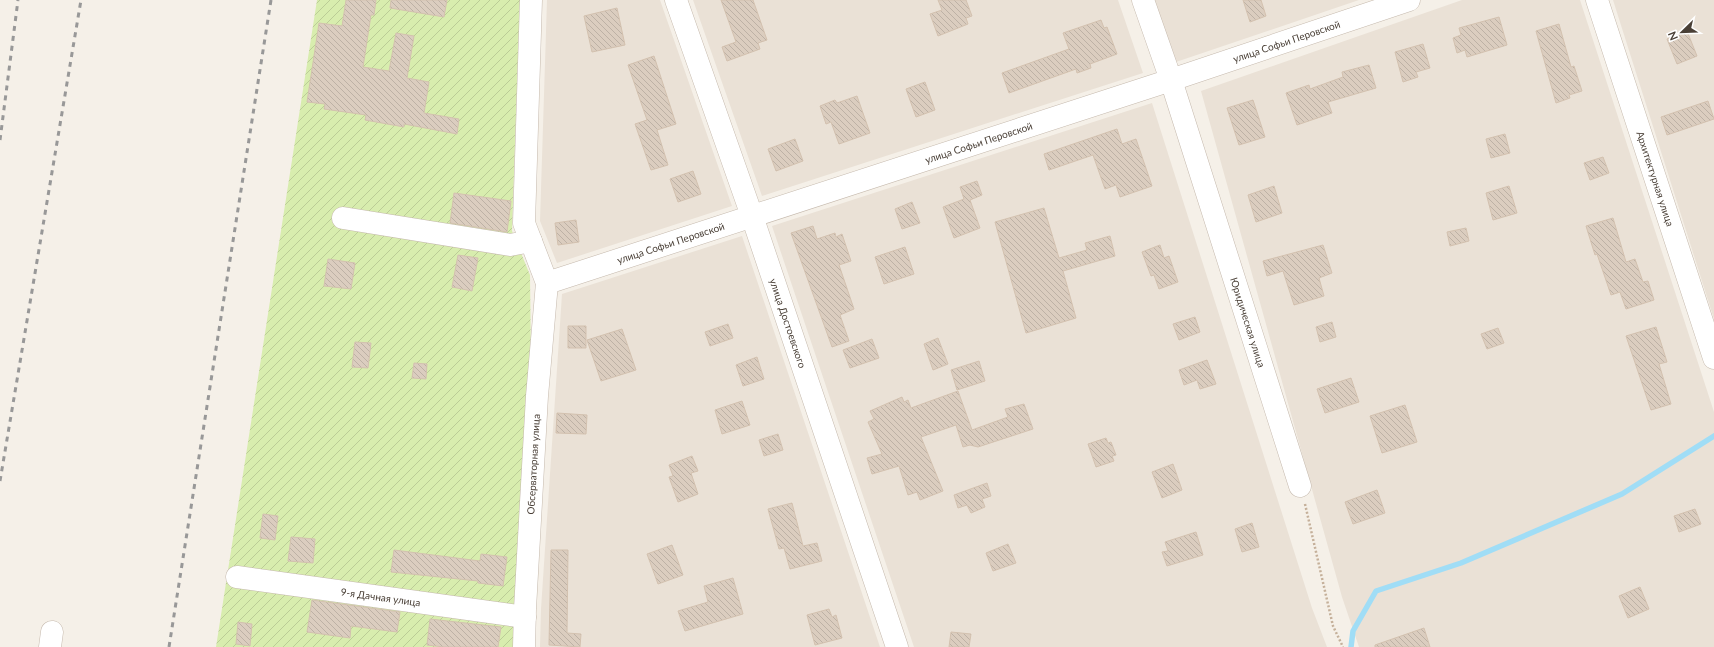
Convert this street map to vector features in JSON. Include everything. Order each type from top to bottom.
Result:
[{"type":"street","points":[[531,0],[524,223],[547,283]]},
{"type":"street","name":"улица Достоевского","points":[[676,0],[752,216],[897,647]]},
{"type":"street","name":"Юридическая улица","points":[[1143,0],[1171,80],[1300,486]]},
{"type":"street","name":"улица Софьи Перовской","points":[[547,283],[1171,80],[1409,0]]},
{"type":"street","name":"Архитектурная улица","points":[[1597,0],[1714,358]]},
{"type":"street","points":[[342,218],[510,246],[531,241]]},
{"type":"street","name":"Обсерваторная улица","points":[[524,647],[537,396],[547,283]]},
{"type":"street","name":"9-я Дачная улица","points":[[237,577],[525,617]]},
{"type":"path","points":[[1300,486],[1333,626],[1343,647]]},
{"type":"shaded area","points":[[547,0],[660,0],[732,206],[557,263],[540,221]]},
{"type":"shaded area","points":[[693,0],[1118,0],[1143,73],[762,196]]},
{"type":"shaded area","points":[[1151,0],[1359,0],[1173,63]]},
{"type":"shaded area","points":[[1462,0],[1580,0],[1714,412],[1714,647],[1359,647],[1342,597],[1201,91]]},
{"type":"shaded area","points":[[1613,0],[1714,0],[1714,319]]},
{"type":"shaded area","points":[[1152,103],[1312,608],[1327,647],[914,647],[772,226]]},
{"type":"shaded area","points":[[742,236],[880,647],[540,647],[541,609],[562,294]]},
{"type":"green space","points":[[317,0],[520,0],[512,231],[530,275],[531,366],[518,647],[216,647]]},
{"type":"building","points":[[346,0],[376,0],[374,15],[371,15],[363,67],[389,71],[396,33],[414,36],[407,78],[429,82],[424,113],[459,119],[457,134],[404,124],[404,127],[365,120],[366,115],[324,109],[325,104],[307,102],[319,23],[342,26]]},
{"type":"building","points":[[391,0],[447,0],[444,17],[390,8]]},
{"type":"building","points":[[721,0],[753,0],[767,40],[758,43],[760,49],[727,61],[722,47],[736,42]]},
{"type":"building","points":[[938,0],[966,0],[972,16],[966,18],[968,24],[938,36],[930,14],[942,10]]},
{"type":"building","points":[[1243,0],[1261,0],[1266,16],[1250,22]]},
{"type":"building","points":[[617,8],[625,45],[592,52],[584,16]]},
{"type":"building","points":[[1499,17],[1507,45],[1467,57],[1465,50],[1457,53],[1453,38],[1461,35],[1459,28]]},
{"type":"building","points":[[1101,20],[1104,28],[1107,27],[1117,54],[1090,64],[1091,68],[1077,73],[1076,69],[1009,93],[1002,73],[1069,49],[1063,33]]},
{"type":"building","points":[[1559,24],[1571,67],[1574,66],[1582,91],[1569,95],[1570,98],[1556,103],[1536,31]]},
{"type":"building","points":[[1687,31],[1697,56],[1677,64],[1667,39]]},
{"type":"building","points":[[1423,44],[1430,68],[1416,72],[1418,77],[1403,82],[1395,52]]},
{"type":"building","points":[[654,56],[676,124],[657,130],[668,165],[651,170],[635,124],[647,120],[628,65]]},
{"type":"building","points":[[1369,65],[1376,88],[1328,102],[1332,113],[1297,125],[1286,93],[1309,85],[1310,89],[1343,77],[1342,72]]},
{"type":"building","points":[[925,82],[935,110],[916,117],[906,89]]},
{"type":"building","points":[[857,96],[870,133],[839,144],[831,122],[826,124],[820,106],[835,100],[837,103]]},
{"type":"building","points":[[1253,100],[1265,137],[1239,145],[1227,108]]},
{"type":"building","points":[[1708,101],[1714,119],[1667,135],[1661,117]]},
{"type":"building","points":[[1117,129],[1122,144],[1136,139],[1152,186],[1120,197],[1116,185],[1105,189],[1093,155],[1049,170],[1044,154]]},
{"type":"building","points":[[1505,134],[1510,153],[1491,158],[1486,139]]},
{"type":"building","points":[[795,139],[803,161],[776,171],[768,149]]},
{"type":"building","points":[[1603,157],[1609,173],[1590,180],[1584,163]]},
{"type":"building","points":[[693,171],[701,194],[678,202],[670,179]]},
{"type":"building","points":[[977,181],[982,195],[970,200],[980,228],[954,238],[943,207],[964,199],[960,187]]},
{"type":"building","points":[[1274,186],[1282,213],[1256,222],[1248,195]]},
{"type":"building","points":[[1509,186],[1517,213],[1493,220],[1486,193]]},
{"type":"building","points":[[454,193],[511,201],[507,232],[450,223]]},
{"type":"building","points":[[912,202],[920,223],[902,229],[895,209]]},
{"type":"building","points":[[1044,208],[1059,258],[1087,250],[1085,243],[1110,236],[1115,256],[1063,271],[1076,318],[1026,333],[995,222]]},
{"type":"building","points":[[1613,218],[1626,262],[1635,259],[1643,282],[1648,281],[1654,300],[1626,309],[1620,292],[1611,295],[1597,254],[1595,255],[1586,226]]},
{"type":"building","points":[[576,220],[579,242],[558,245],[555,223]]},
{"type":"building","points":[[813,226],[817,239],[835,233],[836,237],[842,234],[851,261],[839,265],[854,309],[840,315],[849,341],[832,347],[791,233]]},
{"type":"building","points":[[1466,228],[1469,241],[1450,246],[1447,232]]},
{"type":"building","points":[[1160,245],[1164,258],[1169,256],[1178,282],[1159,289],[1154,275],[1151,276],[1142,252]]},
{"type":"building","points":[[1323,245],[1332,273],[1319,278],[1324,296],[1294,305],[1283,271],[1267,276],[1263,261]]},
{"type":"building","points":[[905,247],[914,274],[884,284],[875,257]]},
{"type":"building","points":[[458,255],[478,258],[472,291],[452,287]]},
{"type":"building","points":[[328,259],[355,263],[351,289],[324,286]]},
{"type":"building","points":[[1195,317],[1200,332],[1179,340],[1173,324]]},
{"type":"building","points":[[1332,322],[1336,337],[1320,342],[1316,327]]},
{"type":"building","points":[[728,324],[733,338],[710,346],[705,332]]},
{"type":"building","points":[[568,326],[586,326],[586,348],[568,348]]},
{"type":"building","points":[[1656,327],[1667,362],[1659,364],[1671,404],[1651,410],[1626,336]]},
{"type":"building","points":[[1498,328],[1504,343],[1487,349],[1481,334]]},
{"type":"building","points":[[622,329],[636,370],[601,381],[587,340]]},
{"type":"building","points":[[938,338],[948,364],[933,370],[924,344]]},
{"type":"building","points":[[872,339],[879,358],[850,368],[843,350]]},
{"type":"building","points":[[355,342],[371,343],[368,368],[352,367]]},
{"type":"building","points":[[757,357],[764,379],[743,386],[736,365]]},
{"type":"building","points":[[1207,360],[1216,384],[1200,389],[1197,380],[1184,385],[1179,370]]},
{"type":"building","points":[[979,361],[985,381],[957,390],[951,370]]},
{"type":"building","points":[[414,363],[427,364],[426,379],[412,378]]},
{"type":"building","points":[[1351,378],[1359,402],[1325,413],[1317,389]]},
{"type":"building","points":[[958,391],[972,430],[1008,417],[1005,409],[1024,404],[1033,429],[978,447],[970,445],[963,447],[956,425],[921,437],[943,491],[920,500],[917,492],[908,495],[899,466],[872,474],[867,458],[882,454],[868,422],[874,419],[870,411],[902,397],[904,402],[908,400],[911,408]]},
{"type":"building","points":[[742,401],[750,425],[722,434],[715,410]]},
{"type":"building","points":[[1405,405],[1417,442],[1382,453],[1370,416]]},
{"type":"building","points":[[557,413],[587,415],[586,434],[556,433]]},
{"type":"building","points":[[778,434],[783,450],[764,456],[759,440]]},
{"type":"building","points":[[1106,438],[1108,443],[1111,442],[1116,455],[1112,456],[1114,461],[1096,467],[1088,444]]},
{"type":"building","points":[[692,456],[698,471],[691,473],[698,494],[678,502],[669,477],[673,476],[669,465]]},
{"type":"building","points":[[1173,464],[1182,490],[1162,498],[1152,472]]},
{"type":"building","points":[[987,483],[991,496],[982,499],[985,507],[971,513],[967,505],[958,508],[954,495]]},
{"type":"building","points":[[1377,490],[1385,513],[1353,524],[1345,502]]},
{"type":"building","points":[[792,503],[803,546],[817,543],[822,561],[790,569],[784,548],[779,549],[768,509]]},
{"type":"building","points":[[1695,509],[1701,524],[1679,532],[1674,516]]},
{"type":"building","points":[[263,514],[278,516],[275,540],[260,538]]},
{"type":"building","points":[[1252,523],[1259,547],[1242,552],[1235,529]]},
{"type":"building","points":[[1196,532],[1203,555],[1167,566],[1162,552],[1168,551],[1165,542]]},
{"type":"building","points":[[291,537],[315,539],[313,563],[288,561]]},
{"type":"building","points":[[1008,544],[1016,563],[993,571],[986,553]]},
{"type":"building","points":[[672,545],[683,575],[658,584],[647,554]]},
{"type":"building","points":[[394,550],[480,561],[481,554],[507,557],[503,586],[478,583],[478,581],[391,572]]},
{"type":"building","points":[[551,550],[568,550],[567,633],[581,634],[580,647],[549,645]]},
{"type":"building","points":[[733,578],[743,614],[685,631],[678,611],[708,602],[704,586]]},
{"type":"building","points":[[1640,587],[1649,609],[1628,618],[1619,596]]},
{"type":"building","points":[[312,600],[400,612],[397,632],[351,626],[350,638],[307,632]]},
{"type":"building","points":[[829,609],[832,617],[836,615],[842,638],[815,645],[807,615]]},
{"type":"building","points":[[430,619],[501,627],[498,647],[444,647],[427,645]]},
{"type":"building","points":[[238,622],[252,624],[250,646],[236,644]]},
{"type":"building","points":[[1424,628],[1430,647],[1375,647],[1375,645]]},
{"type":"building","points":[[951,632],[971,634],[969,647],[949,647]]},
{"type":"waterway","points":[[1351,647],[1353,631],[1376,591],[1461,563],[1622,494],[1714,436]]},
{"type":"railway","points":[[0,140],[18,0]]},
{"type":"railway","points":[[0,481],[81,0]]},
{"type":"railway","points":[[169,647],[271,0]]}]
